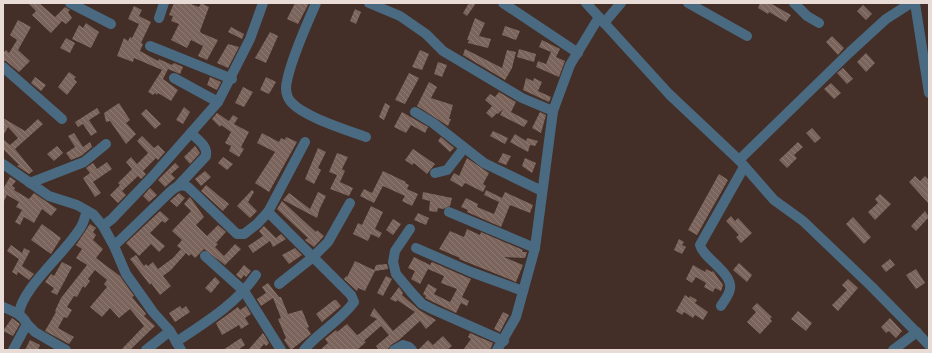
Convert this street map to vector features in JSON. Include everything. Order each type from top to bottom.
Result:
[{"type":"street","points":[[70,3],[110,24]]},
{"type":"street","points":[[159,18],[164,3]]},
{"type":"street","points":[[103,226],[112,220],[218,102],[232,79],[250,39],[263,3]]},
{"type":"street","points":[[316,3],[291,67],[286,92],[291,102],[307,113],[366,137]]},
{"type":"street","points":[[369,3],[400,16],[426,34],[443,51],[522,98],[553,111]]},
{"type":"street","points":[[503,3],[578,53]]},
{"type":"street","points":[[586,3],[669,94],[742,163],[774,200],[803,221],[929,344]]},
{"type":"street","points":[[497,350],[504,341],[516,316],[535,248],[542,191],[549,151],[553,111],[570,65],[602,20],[621,3]]},
{"type":"street","points":[[688,3],[747,36]]},
{"type":"street","points":[[794,3],[807,16],[819,23]]},
{"type":"street","points":[[721,306],[729,294],[730,286],[721,268],[703,252],[700,245],[742,163],[850,52],[886,19],[911,3]]},
{"type":"street","points":[[915,3],[929,93]]},
{"type":"street","points":[[150,46],[232,79]]},
{"type":"street","points":[[3,67],[62,119]]},
{"type":"street","points":[[174,78],[218,102]]},
{"type":"street","points":[[415,112],[433,123],[484,163],[542,191]]},
{"type":"street","points":[[114,246],[204,160],[207,151],[204,145],[191,133]]},
{"type":"street","points":[[178,186],[183,185],[188,187],[237,234],[244,234],[257,224],[268,212],[305,142]]},
{"type":"street","points":[[30,183],[84,162],[106,144]]},
{"type":"street","points":[[435,173],[447,170],[464,148]]},
{"type":"street","points":[[3,164],[49,196],[93,214],[103,226],[114,246],[126,274],[153,312],[170,331],[179,346],[244,292],[256,275]]},
{"type":"street","points":[[280,284],[313,257],[328,242],[350,203]]},
{"type":"street","points":[[19,314],[19,308],[40,276],[81,226],[87,211]]},
{"type":"street","points":[[268,212],[350,295],[354,302],[341,317],[315,337],[308,348]]},
{"type":"street","points":[[449,212],[535,248]]},
{"type":"street","points":[[410,229],[396,251],[393,262],[396,274],[411,292],[422,304],[504,341]]},
{"type":"street","points":[[416,248],[471,272],[523,291]]},
{"type":"street","points":[[204,256],[244,292],[281,350]]},
{"type":"street","points":[[3,307],[19,314],[35,332],[66,350]]},
{"type":"street","points":[[13,350],[27,324]]},
{"type":"street","points":[[146,350],[170,331]]},
{"type":"street","points":[[893,350],[917,332]]},
{"type":"street","points":[[394,350],[403,345],[412,350]]},
{"type":"building","points":[[28,3],[39,3],[55,17],[65,7],[70,10],[68,12],[72,18],[66,24],[62,21],[51,33],[32,15],[36,11]]},
{"type":"building","points":[[174,3],[188,3],[199,7],[201,3],[209,7],[200,31],[201,33],[218,40],[207,60],[198,56],[203,46],[191,40],[187,48],[171,40],[179,24],[171,21],[173,16],[169,15]]},
{"type":"building","points":[[295,3],[309,3],[298,24],[287,19]]},
{"type":"building","points":[[469,3],[476,3],[467,16],[463,13]]},
{"type":"building","points":[[760,3],[770,3],[791,15],[786,22],[769,12],[768,14],[758,8]]},
{"type":"building","points":[[863,5],[872,14],[866,20],[857,11]]},
{"type":"building","points":[[134,6],[142,10],[139,16],[151,22],[141,43],[143,44],[140,51],[158,61],[159,59],[172,65],[174,63],[183,67],[180,74],[168,69],[163,79],[178,90],[171,101],[158,93],[157,95],[155,93],[153,95],[148,92],[162,70],[134,58],[133,62],[117,56],[124,38],[128,41],[130,37],[132,38],[139,24],[128,19]]},
{"type":"building","points":[[355,9],[361,12],[356,24],[350,21]]},
{"type":"building","points":[[475,18],[485,23],[479,36],[491,39],[488,48],[468,43],[469,40],[467,40]]},
{"type":"building","points":[[18,20],[31,27],[18,50],[30,61],[19,72],[6,61],[3,61],[3,53],[6,50],[9,53],[17,40],[10,35]]},
{"type":"building","points":[[86,23],[99,32],[91,48],[72,39],[79,25],[83,28]]},
{"type":"building","points":[[505,26],[520,31],[516,40],[502,35]]},
{"type":"building","points":[[231,27],[244,34],[242,39],[228,32]]},
{"type":"building","points":[[270,32],[278,36],[266,63],[255,58]]},
{"type":"building","points":[[832,36],[844,48],[838,55],[826,42]]},
{"type":"building","points":[[66,38],[75,43],[70,53],[60,48]]},
{"type":"building","points":[[542,40],[560,49],[556,57],[565,61],[559,77],[536,67],[538,61],[546,64],[551,52],[539,47]]},
{"type":"building","points":[[228,44],[239,47],[228,68],[217,63]]},
{"type":"building","points":[[465,49],[502,68],[507,50],[516,52],[512,68],[505,80],[463,55]]},
{"type":"building","points":[[519,49],[536,54],[534,62],[517,57]]},
{"type":"building","points":[[420,50],[429,54],[422,70],[412,67]]},
{"type":"building","points":[[866,53],[875,63],[866,72],[857,62]]},
{"type":"building","points":[[438,62],[447,65],[442,77],[434,74]]},
{"type":"building","points":[[843,68],[853,79],[847,84],[837,73]]},
{"type":"building","points":[[69,72],[76,77],[74,79],[77,82],[67,95],[58,87]]},
{"type":"building","points":[[409,73],[419,78],[405,104],[395,100]]},
{"type":"building","points":[[35,77],[46,85],[41,91],[31,83]]},
{"type":"building","points":[[210,77],[221,82],[217,90],[207,85]]},
{"type":"building","points":[[266,77],[276,82],[269,94],[260,90]]},
{"type":"building","points":[[526,78],[533,81],[534,78],[542,82],[538,91],[551,97],[549,102],[523,90]]},
{"type":"building","points":[[429,82],[437,87],[431,98],[453,105],[449,119],[451,119],[448,126],[417,106]]},
{"type":"building","points":[[831,83],[841,93],[834,99],[824,89]]},
{"type":"building","points":[[243,87],[253,92],[244,107],[235,103]]},
{"type":"building","points":[[499,92],[516,102],[511,112],[528,121],[524,127],[500,115],[503,109],[492,118],[486,113],[492,106],[485,100],[490,94],[495,97]]},
{"type":"building","points":[[119,103],[130,120],[126,123],[136,134],[126,144],[110,121],[106,122],[104,113]]},
{"type":"building","points":[[385,103],[390,106],[384,120],[379,117]]},
{"type":"building","points":[[184,107],[190,112],[183,124],[176,120]]},
{"type":"building","points":[[97,108],[100,113],[89,120],[97,132],[91,136],[83,124],[78,127],[75,122]]},
{"type":"building","points":[[146,109],[161,124],[155,129],[141,114]]},
{"type":"building","points":[[402,112],[428,127],[425,133],[411,125],[406,133],[394,127]]},
{"type":"building","points":[[540,112],[546,115],[541,133],[532,128]]},
{"type":"building","points":[[217,113],[229,121],[233,115],[238,118],[234,124],[249,132],[241,147],[244,149],[239,157],[229,151],[231,146],[225,143],[231,132],[221,125],[220,127],[212,119]]},
{"type":"building","points":[[3,118],[25,131],[38,119],[43,124],[15,149],[33,171],[29,174],[17,166],[19,165],[3,149],[3,139],[10,145],[18,138],[8,127],[3,136]]},
{"type":"building","points":[[812,128],[821,138],[815,143],[806,133]]},
{"type":"building","points":[[493,131],[508,138],[505,144],[490,136]]},
{"type":"building","points":[[74,133],[83,147],[90,142],[92,147],[81,156],[71,160],[66,153],[75,147],[68,136]]},
{"type":"building","points":[[262,133],[279,142],[281,138],[285,140],[286,137],[297,142],[269,192],[255,183],[275,152],[257,143]]},
{"type":"building","points":[[515,134],[526,141],[527,138],[538,141],[535,146],[530,145],[528,152],[510,142]]},
{"type":"building","points":[[142,136],[154,148],[158,145],[165,152],[158,160],[156,158],[143,171],[146,174],[141,179],[138,176],[122,191],[126,195],[118,203],[110,195],[120,185],[118,183],[132,169],[126,162],[131,157],[137,164],[148,153],[137,141]]},
{"type":"building","points":[[441,137],[454,148],[450,152],[438,141]]},
{"type":"building","points":[[798,142],[803,147],[794,155],[797,158],[787,168],[779,160]]},
{"type":"building","points":[[57,146],[63,153],[54,161],[47,154]]},
{"type":"building","points":[[195,146],[200,153],[190,164],[184,157]]},
{"type":"building","points":[[318,148],[326,152],[318,168],[321,170],[314,184],[305,179]]},
{"type":"building","points":[[413,149],[435,164],[427,174],[414,163],[412,165],[405,160]]},
{"type":"building","points":[[337,153],[348,157],[342,169],[345,171],[340,182],[353,188],[349,196],[330,189],[337,175],[329,172]]},
{"type":"building","points":[[503,153],[511,156],[506,165],[498,162]]},
{"type":"building","points":[[223,157],[233,164],[227,170],[218,163]]},
{"type":"building","points":[[467,158],[489,173],[483,184],[486,186],[483,192],[465,183],[462,187],[450,180],[454,173],[459,176]]},
{"type":"building","points":[[525,158],[536,163],[532,173],[522,166]]},
{"type":"building","points":[[107,162],[112,169],[93,182],[101,193],[95,197],[83,178],[90,173],[86,168],[93,163],[97,169]]},
{"type":"building","points":[[175,163],[179,167],[171,174],[175,178],[165,187],[158,180]]},
{"type":"building","points":[[205,171],[211,177],[201,186],[195,179]]},
{"type":"building","points":[[383,171],[406,182],[405,183],[409,185],[407,189],[418,194],[412,206],[402,201],[405,196],[383,186],[374,203],[360,196],[364,189],[372,193]]},
{"type":"building","points":[[719,174],[728,180],[697,235],[688,230]]},
{"type":"building","points":[[915,176],[920,181],[925,176],[929,180],[929,204],[909,182]]},
{"type":"building","points":[[10,177],[16,181],[12,186],[15,188],[14,190],[29,199],[34,193],[57,209],[51,216],[42,209],[34,223],[24,217],[20,225],[15,222],[22,210],[16,207],[19,202],[7,195],[3,203],[3,189]]},
{"type":"building","points":[[206,185],[229,204],[223,211],[201,191]]},
{"type":"building","points":[[150,188],[157,195],[149,202],[143,196]]},
{"type":"building","points":[[252,190],[254,192],[248,202],[257,211],[250,218],[237,206]]},
{"type":"building","points":[[486,190],[502,198],[505,192],[533,205],[530,213],[510,205],[501,227],[467,212],[468,210],[461,207],[466,198],[478,204],[477,207],[494,214],[499,202],[484,195]]},
{"type":"building","points":[[318,192],[326,196],[317,218],[283,200],[289,193],[310,209]]},
{"type":"building","points":[[423,192],[452,198],[450,206],[443,209],[438,208],[437,212],[429,211],[430,201],[422,199]]},
{"type":"building","points":[[179,193],[185,198],[177,207],[170,201]]},
{"type":"building","points":[[880,194],[891,204],[875,220],[868,212],[878,203],[875,199]]},
{"type":"building","points":[[190,197],[204,217],[196,225],[207,236],[218,225],[226,232],[216,243],[218,244],[215,247],[224,256],[235,244],[241,249],[225,265],[204,249],[195,258],[191,254],[189,256],[186,253],[171,270],[163,276],[171,286],[160,295],[151,283],[150,285],[130,259],[136,255],[144,266],[146,264],[148,266],[153,262],[158,269],[173,258],[181,249],[177,246],[182,240],[172,231],[191,211],[184,204]]},
{"type":"building","points":[[282,201],[316,232],[317,230],[324,236],[314,247],[305,240],[308,238],[277,209]]},
{"type":"building","points":[[371,206],[383,212],[375,229],[382,233],[379,238],[371,234],[368,241],[353,234],[358,223],[362,225]]},
{"type":"building","points":[[160,211],[169,219],[165,223],[162,221],[150,233],[165,246],[159,252],[151,244],[139,256],[126,243]]},
{"type":"building","points":[[925,211],[929,217],[916,231],[911,226]]},
{"type":"building","points":[[418,213],[429,218],[426,225],[414,220]]},
{"type":"building","points":[[731,216],[735,221],[738,218],[752,233],[741,243],[736,237],[739,235],[726,221]]},
{"type":"building","points":[[853,217],[871,237],[864,244],[846,224]]},
{"type":"building","points":[[393,219],[401,224],[393,235],[386,230]]},
{"type":"building","points":[[42,224],[61,238],[51,254],[31,240]]},
{"type":"building","points":[[90,224],[96,228],[93,232],[96,235],[93,240],[103,249],[96,258],[120,276],[134,296],[132,297],[146,314],[144,316],[155,326],[130,350],[121,350],[144,326],[130,309],[119,318],[110,308],[102,317],[90,307],[107,287],[104,284],[107,280],[95,270],[88,279],[90,281],[85,288],[83,286],[77,297],[74,296],[67,307],[72,310],[67,318],[64,317],[58,328],[74,337],[69,344],[45,331],[56,312],[55,311],[61,298],[87,265],[76,258],[82,249],[76,245]]},
{"type":"building","points":[[264,226],[276,238],[281,234],[286,239],[273,247],[270,241],[253,253],[248,246],[263,236],[259,231]]},
{"type":"building","points":[[467,229],[480,235],[481,232],[523,250],[522,252],[527,252],[525,258],[504,257],[523,265],[516,282],[459,259],[460,258],[439,249],[450,231],[464,237]]},
{"type":"building","points":[[679,239],[684,242],[682,245],[686,247],[682,254],[674,250]]},
{"type":"building","points":[[11,245],[22,253],[24,248],[30,251],[22,266],[34,274],[29,280],[18,272],[17,275],[12,272],[19,259],[7,251]]},
{"type":"building","points":[[295,248],[302,255],[289,264],[282,255]]},
{"type":"building","points":[[414,257],[430,265],[432,262],[471,279],[462,297],[469,301],[467,306],[461,303],[456,313],[425,298],[426,296],[423,294],[428,284],[437,289],[434,294],[450,302],[457,289],[441,283],[444,276],[428,269],[420,284],[411,279],[415,271],[408,268]]},
{"type":"building","points":[[890,259],[895,265],[886,272],[881,266]]},
{"type":"building","points":[[355,261],[374,270],[376,265],[387,264],[388,269],[375,271],[365,291],[358,288],[357,291],[344,279],[346,276],[347,277]]},
{"type":"building","points":[[62,262],[72,267],[57,295],[51,292],[54,288],[45,282],[51,274],[54,276]]},
{"type":"building","points":[[739,263],[752,275],[747,282],[733,270]]},
{"type":"building","points":[[244,265],[251,271],[246,277],[244,275],[241,279],[236,275]]},
{"type":"building","points":[[693,265],[705,272],[706,269],[712,272],[713,271],[723,285],[721,291],[715,288],[713,292],[704,287],[706,283],[696,277],[692,283],[686,279]]},
{"type":"building","points":[[916,269],[925,283],[916,289],[906,275]]},
{"type":"building","points":[[386,276],[392,279],[383,296],[377,293]]},
{"type":"building","points":[[215,277],[220,282],[211,293],[205,288]]},
{"type":"building","points":[[848,279],[858,288],[838,311],[832,305],[847,290],[842,285]]},
{"type":"building","points":[[268,283],[279,297],[281,297],[288,314],[302,310],[309,327],[307,328],[311,334],[291,350],[284,340],[286,338],[278,319],[281,318],[273,298],[261,306],[257,299],[266,293],[262,287]]},
{"type":"building","points":[[399,287],[403,293],[402,295],[419,310],[436,320],[426,329],[420,321],[387,350],[379,350],[376,346],[389,335],[381,326],[364,341],[366,342],[357,350],[320,350],[328,343],[325,339],[336,330],[337,332],[347,324],[357,335],[359,334],[377,319],[370,316],[374,308],[393,331],[415,312],[397,300],[396,302],[390,299]]},
{"type":"building","points":[[685,295],[689,298],[690,296],[697,300],[695,303],[708,312],[703,320],[695,315],[693,318],[684,312],[682,315],[676,311]]},
{"type":"building","points":[[336,300],[341,306],[322,322],[316,314]]},
{"type":"building","points":[[757,303],[772,317],[770,319],[772,321],[760,334],[747,322],[756,312],[752,308]]},
{"type":"building","points":[[180,306],[182,309],[186,306],[190,312],[175,322],[169,313]]},
{"type":"building","points":[[246,306],[251,314],[245,318],[249,324],[241,329],[239,325],[222,335],[216,323],[238,307],[240,310]]},
{"type":"building","points":[[798,311],[812,323],[806,331],[791,319]]},
{"type":"building","points":[[503,312],[509,315],[500,332],[494,329]]},
{"type":"building","points":[[12,318],[20,324],[13,336],[3,331]]},
{"type":"building","points":[[890,318],[902,331],[896,338],[889,331],[886,333],[881,327]]},
{"type":"building","points":[[263,333],[269,343],[266,346],[264,344],[259,350],[248,350]]},
{"type":"building","points":[[470,333],[493,343],[490,350],[463,350],[471,339],[468,337]]},
{"type":"building","points":[[443,336],[452,346],[447,350],[418,350],[428,340],[433,345]]},
{"type":"building","points":[[241,338],[245,345],[238,350],[223,350]]},
{"type":"building","points":[[30,340],[40,345],[38,350],[25,350]]}]
